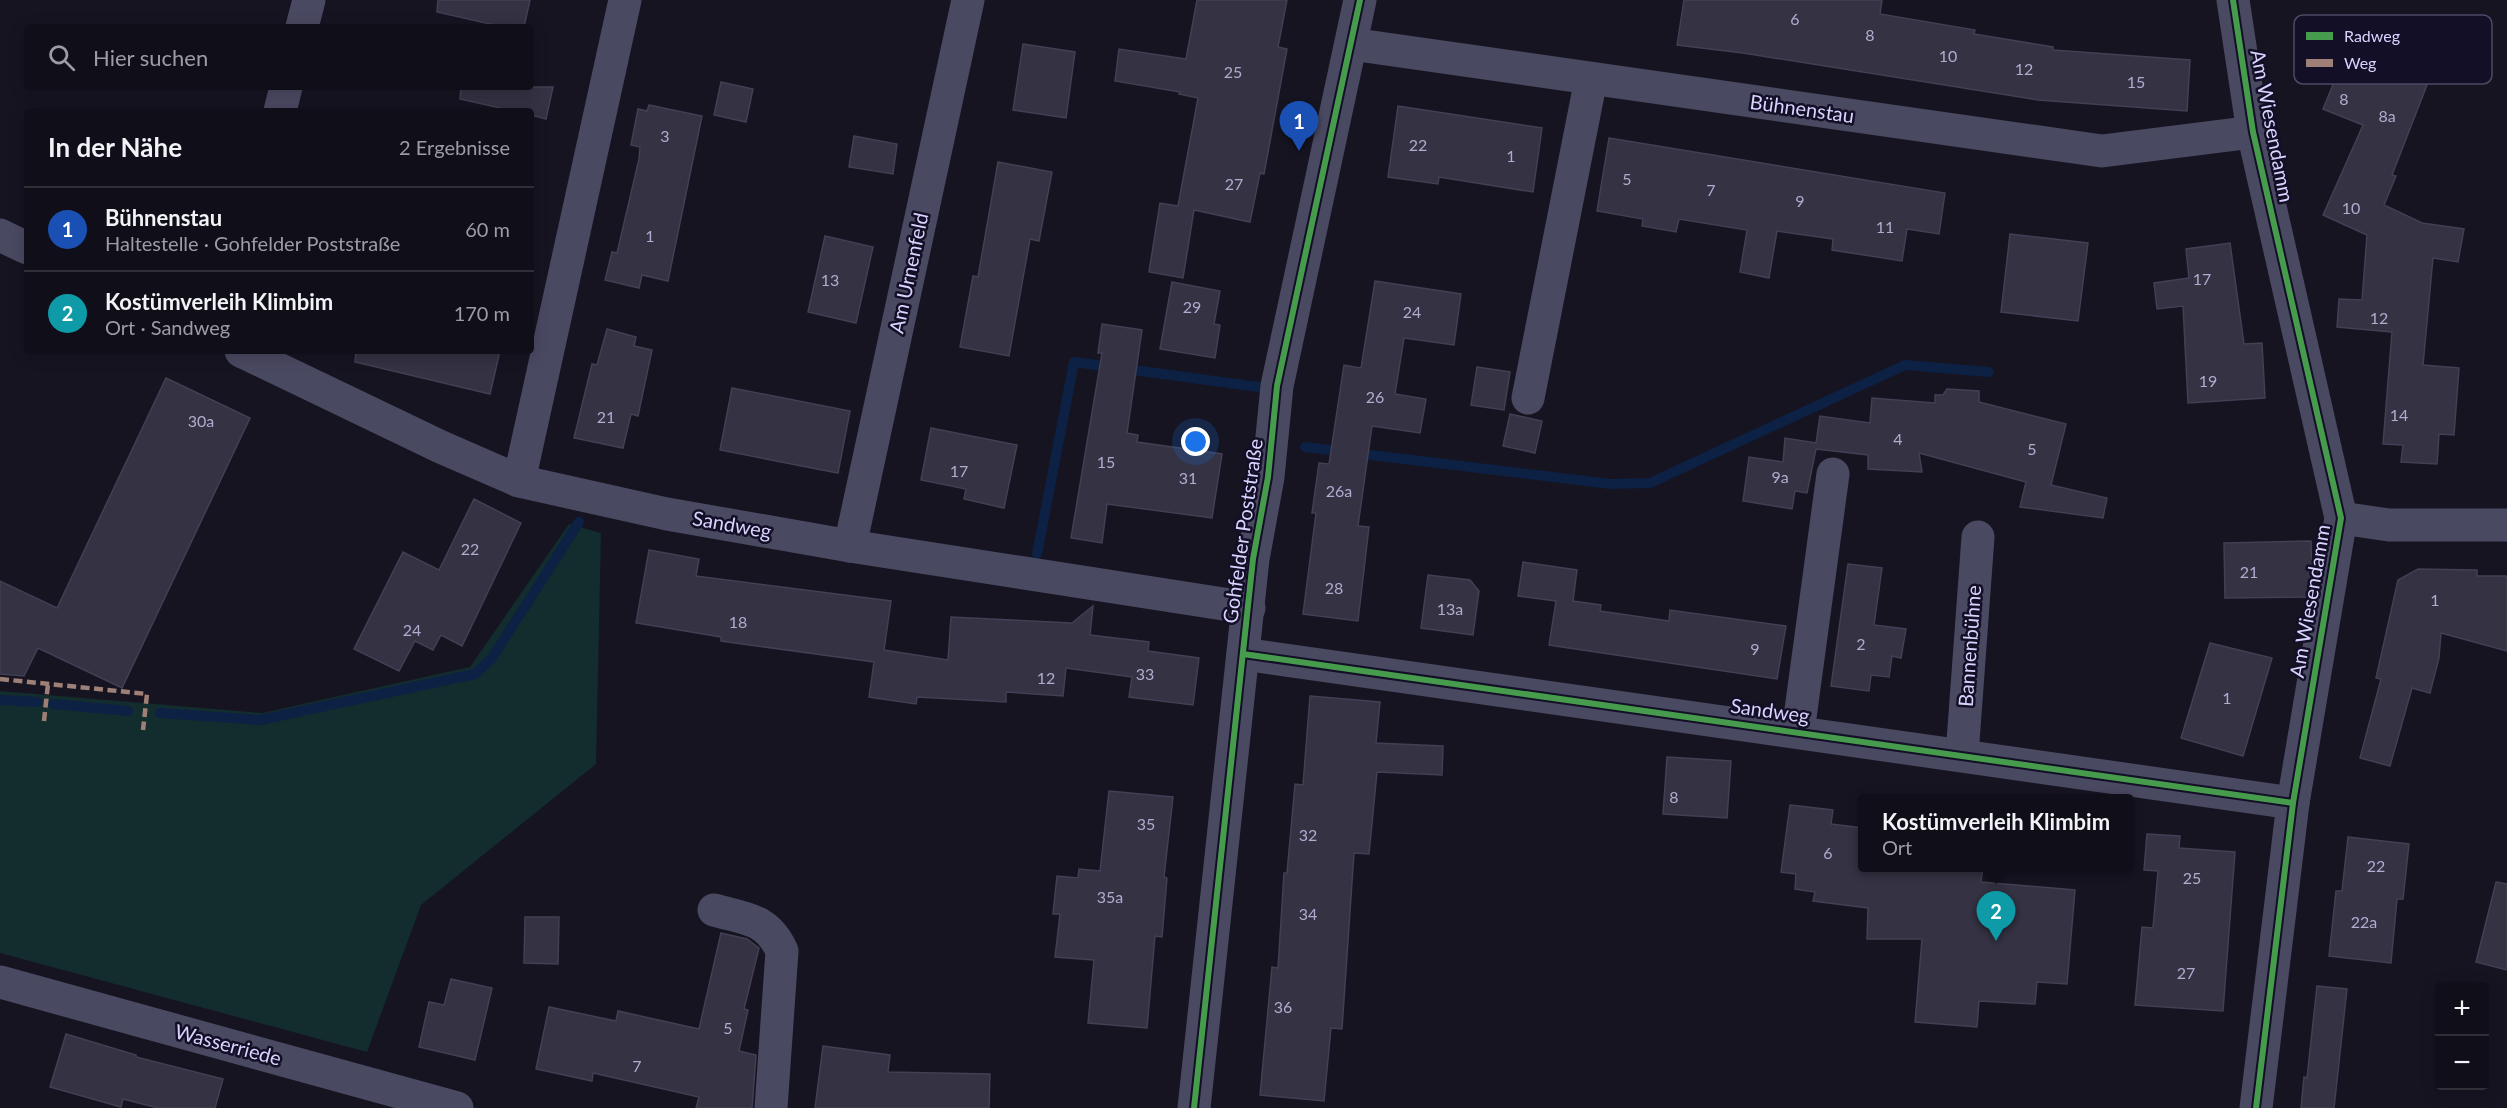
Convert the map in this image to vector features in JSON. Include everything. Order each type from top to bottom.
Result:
[{"type":"street","points":[[303,24],[309,0]]},
{"type":"street","points":[[519,481],[626,0]]},
{"type":"street","name":"Am Urnenfeld","points":[[850,546],[968,0]]},
{"type":"street","name":"Gohfelder Poststraße","points":[[1194,1108],[1253,559],[1268,477],[1277,386],[1360,0]]},
{"type":"street","name":"Am Wiesendamm","points":[[2233,0],[2253,132],[2341,518],[2293,803],[2256,1108]]},
{"type":"street","name":"Bühnenstau","points":[[1352,44],[2102,151],[2253,132]]},
{"type":"street","points":[[1528,398],[1591,79]]},
{"type":"street","points":[[281,108],[285,90]]},
{"type":"street","points":[[0,234],[24,246]]},
{"type":"street","name":"Sandweg","points":[[247,354],[441,447],[519,481],[667,514],[850,546],[1249,608]]},
{"type":"street","points":[[1797,732],[1833,474]]},
{"type":"street","points":[[2341,518],[2389,525],[2507,525]]},
{"type":"street","name":"Bannenbühne","points":[[1962,755],[1978,537]]},
{"type":"street","name":"Sandweg","points":[[1243,654],[2293,803]]},
{"type":"street","points":[[714,910],[758,922],[775,934],[782,951],[771,1108]]},
{"type":"street","name":"Wasserriede","points":[[0,982],[457,1108]]},
{"type":"green space","points":[[569,524],[601,533],[596,764],[421,905],[367,1052],[0,953],[0,691],[262,713],[470,667]]},
{"type":"building","points":[[438,0],[530,0],[525,24],[490,24],[437,12]]},
{"type":"building","points":[[1197,0],[1287,0],[1278,47],[1287,49],[1264,174],[1260,173],[1250,222],[1194,210],[1183,278],[1149,272],[1160,203],[1178,206],[1198,98],[1179,94],[1180,92],[1115,81],[1119,49],[1186,59]]},
{"type":"building","points":[[1684,0],[1882,0],[1880,14],[1975,30],[1974,34],[2053,47],[2053,50],[2190,60],[2187,111],[2038,100],[1743,53],[1677,45]]},
{"type":"building","points":[[1023,44],[1075,52],[1066,118],[1013,110]]},
{"type":"building","points":[[721,82],[753,89],[746,122],[714,115]]},
{"type":"building","points":[[2333,84],[2427,85],[2392,175],[2396,176],[2384,205],[2422,223],[2464,229],[2458,262],[2433,258],[2423,365],[2459,368],[2454,435],[2439,434],[2437,464],[2401,462],[2403,445],[2383,444],[2392,332],[2337,327],[2339,299],[2362,300],[2367,235],[2323,215],[2363,125],[2323,109]]},
{"type":"building","points":[[534,87],[553,87],[546,119],[534,116],[534,108],[500,108],[460,99],[461,90],[534,90]]},
{"type":"building","points":[[649,105],[702,116],[668,281],[642,275],[639,288],[605,280],[612,252],[617,253],[639,159],[640,147],[631,145],[638,109],[647,111]]},
{"type":"building","points":[[1398,106],[1542,128],[1533,192],[1439,177],[1438,184],[1388,177]]},
{"type":"building","points":[[854,136],[897,144],[893,174],[849,167]]},
{"type":"building","points":[[1609,138],[1945,193],[1939,234],[1907,229],[1902,261],[1832,250],[1833,239],[1777,231],[1769,278],[1740,272],[1747,230],[1679,219],[1676,232],[1642,226],[1643,219],[1597,211]]},
{"type":"building","points":[[998,162],[1052,172],[1039,241],[1030,239],[1009,356],[960,347],[973,276],[978,277]]},
{"type":"building","points":[[2010,234],[2088,243],[2078,321],[2001,312]]},
{"type":"building","points":[[825,236],[873,247],[856,323],[808,312]]},
{"type":"building","points":[[2230,243],[2244,344],[2262,343],[2265,398],[2188,403],[2183,306],[2157,309],[2154,283],[2189,278],[2186,249]]},
{"type":"building","points":[[1375,281],[1461,294],[1454,345],[1404,338],[1395,394],[1426,399],[1420,433],[1372,426],[1358,526],[1369,527],[1358,621],[1303,614],[1316,513],[1312,513],[1319,463],[1329,464],[1344,365],[1361,368]]},
{"type":"building","points":[[1172,282],[1220,291],[1214,324],[1220,325],[1215,358],[1160,349]]},
{"type":"building","points":[[1102,324],[1142,330],[1127,433],[1138,435],[1137,442],[1222,454],[1212,518],[1107,504],[1102,543],[1071,538],[1102,353],[1098,353]]},
{"type":"building","points":[[607,329],[636,337],[634,346],[652,350],[638,416],[631,414],[623,448],[574,438],[592,364],[597,365]]},
{"type":"building","points":[[356,354],[499,354],[490,394],[355,362]]},
{"type":"building","points":[[1477,367],[1510,372],[1504,410],[1471,405]]},
{"type":"building","points":[[166,378],[250,418],[122,688],[38,648],[24,676],[0,674],[0,581],[57,608]]},
{"type":"building","points":[[732,388],[850,411],[838,473],[720,450]]},
{"type":"building","points":[[1947,389],[1979,391],[1979,402],[2066,424],[2051,485],[2107,498],[2103,518],[2020,507],[2026,482],[1919,453],[1922,472],[1868,469],[1868,455],[1816,449],[1807,493],[1795,491],[1792,509],[1743,501],[1749,457],[1783,462],[1785,438],[1816,443],[1820,416],[1870,423],[1872,398],[1935,403],[1935,395],[1943,395]]},
{"type":"building","points":[[1510,414],[1542,421],[1535,453],[1503,446]]},
{"type":"building","points":[[931,428],[1017,445],[1004,508],[964,499],[966,489],[921,480]]},
{"type":"building","points":[[474,499],[521,523],[462,646],[441,635],[433,650],[415,641],[399,671],[354,649],[403,552],[439,570]]},
{"type":"building","points":[[2311,541],[2312,580],[2309,597],[2225,598],[2224,543]]},
{"type":"building","points":[[649,550],[699,559],[696,576],[891,601],[884,650],[948,660],[951,617],[1072,623],[1093,606],[1090,635],[1149,642],[1148,651],[1199,658],[1193,705],[1129,697],[1132,677],[1066,668],[1063,696],[1006,692],[1006,702],[917,697],[916,704],[869,697],[874,662],[721,641],[721,637],[636,623]]},
{"type":"building","points":[[1523,562],[1577,570],[1573,601],[1601,605],[1600,611],[1669,621],[1670,610],[1786,626],[1777,679],[1549,645],[1556,601],[1518,596]]},
{"type":"building","points":[[1848,564],[1882,568],[1874,625],[1906,629],[1901,658],[1892,656],[1889,677],[1871,675],[1869,691],[1831,686]]},
{"type":"building","points":[[2418,569],[2477,570],[2477,576],[2507,576],[2507,651],[2441,633],[2439,658],[2430,693],[2412,688],[2390,766],[2360,758],[2381,679],[2376,678],[2398,580]]},
{"type":"building","points":[[1428,575],[1470,580],[1479,591],[1473,635],[1421,628]]},
{"type":"building","points":[[2210,643],[2272,658],[2243,756],[2181,738]]},
{"type":"building","points":[[1310,696],[1380,702],[1376,743],[1443,746],[1442,775],[1377,772],[1369,854],[1354,853],[1342,1029],[1331,1028],[1324,1101],[1260,1095],[1272,967],[1278,968],[1284,873],[1287,873],[1295,784],[1303,785]]},
{"type":"building","points":[[1667,757],[1731,761],[1727,818],[1663,814]]},
{"type":"building","points":[[1109,791],[1173,797],[1164,877],[1167,878],[1162,937],[1155,936],[1147,1028],[1088,1023],[1094,960],[1055,957],[1060,914],[1053,914],[1057,876],[1078,878],[1079,869],[1100,871]]},
{"type":"building","points":[[1790,805],[1833,810],[1831,824],[1858,827],[1858,872],[1982,872],[1981,882],[2075,890],[2067,984],[2037,982],[2035,1004],[1979,1001],[1977,1027],[1915,1022],[1922,939],[1867,939],[1868,908],[1813,901],[1815,892],[1795,889],[1796,874],[1781,872]]},
{"type":"building","points":[[2147,834],[2180,836],[2179,848],[2235,852],[2223,1011],[2135,1005],[2142,927],[2153,928],[2158,871],[2144,870]]},
{"type":"building","points":[[2348,837],[2409,844],[2403,899],[2397,899],[2391,963],[2329,956],[2336,891],[2342,891]]},
{"type":"building","points":[[2496,882],[2507,884],[2507,970],[2476,962]]},
{"type":"building","points":[[525,917],[559,917],[558,964],[524,963]]},
{"type":"building","points":[[721,933],[747,939],[759,948],[744,1009],[748,1010],[739,1051],[756,1055],[752,1108],[696,1108],[699,1097],[593,1073],[592,1081],[536,1069],[549,1007],[616,1021],[618,1011],[699,1029]]},
{"type":"building","points":[[451,979],[492,988],[475,1060],[419,1047],[429,1002],[444,1005]]},
{"type":"building","points":[[2317,986],[2347,989],[2334,1108],[2301,1108],[2304,1077],[2307,1078]]},
{"type":"building","points":[[66,1034],[136,1055],[136,1057],[223,1079],[215,1108],[158,1108],[123,1099],[121,1107],[50,1087]]},
{"type":"building","points":[[823,1046],[890,1055],[888,1072],[990,1074],[989,1108],[815,1108]]},
{"type":"waterway","points":[[1037,554],[1074,362],[1266,388]]},
{"type":"waterway","points":[[1305,447],[1610,484],[1650,483],[1905,365],[1989,372]]},
{"type":"waterway","points":[[160,713],[260,720],[475,674],[492,658],[579,522]]},
{"type":"waterway","points":[[0,700],[37,702]]},
{"type":"waterway","points":[[53,704],[128,711]]},
{"type":"marked path","points":[[0,679],[147,694],[143,730]]},
{"type":"marked path","points":[[44,721],[48,684]]},
{"type":"cycle path","points":[[1194,1108],[1253,559],[1268,477],[1277,386],[1360,0]]},
{"type":"cycle path","points":[[2233,0],[2253,132],[2341,518],[2293,803],[2256,1108]]},
{"type":"cycle path","points":[[1243,654],[2293,803]]},
{"type":"place","name":"Bühnenstau","points":[[1299,151]]},
{"type":"place","name":"Kostümverleih Klimbim","points":[[1996,941]]}]
